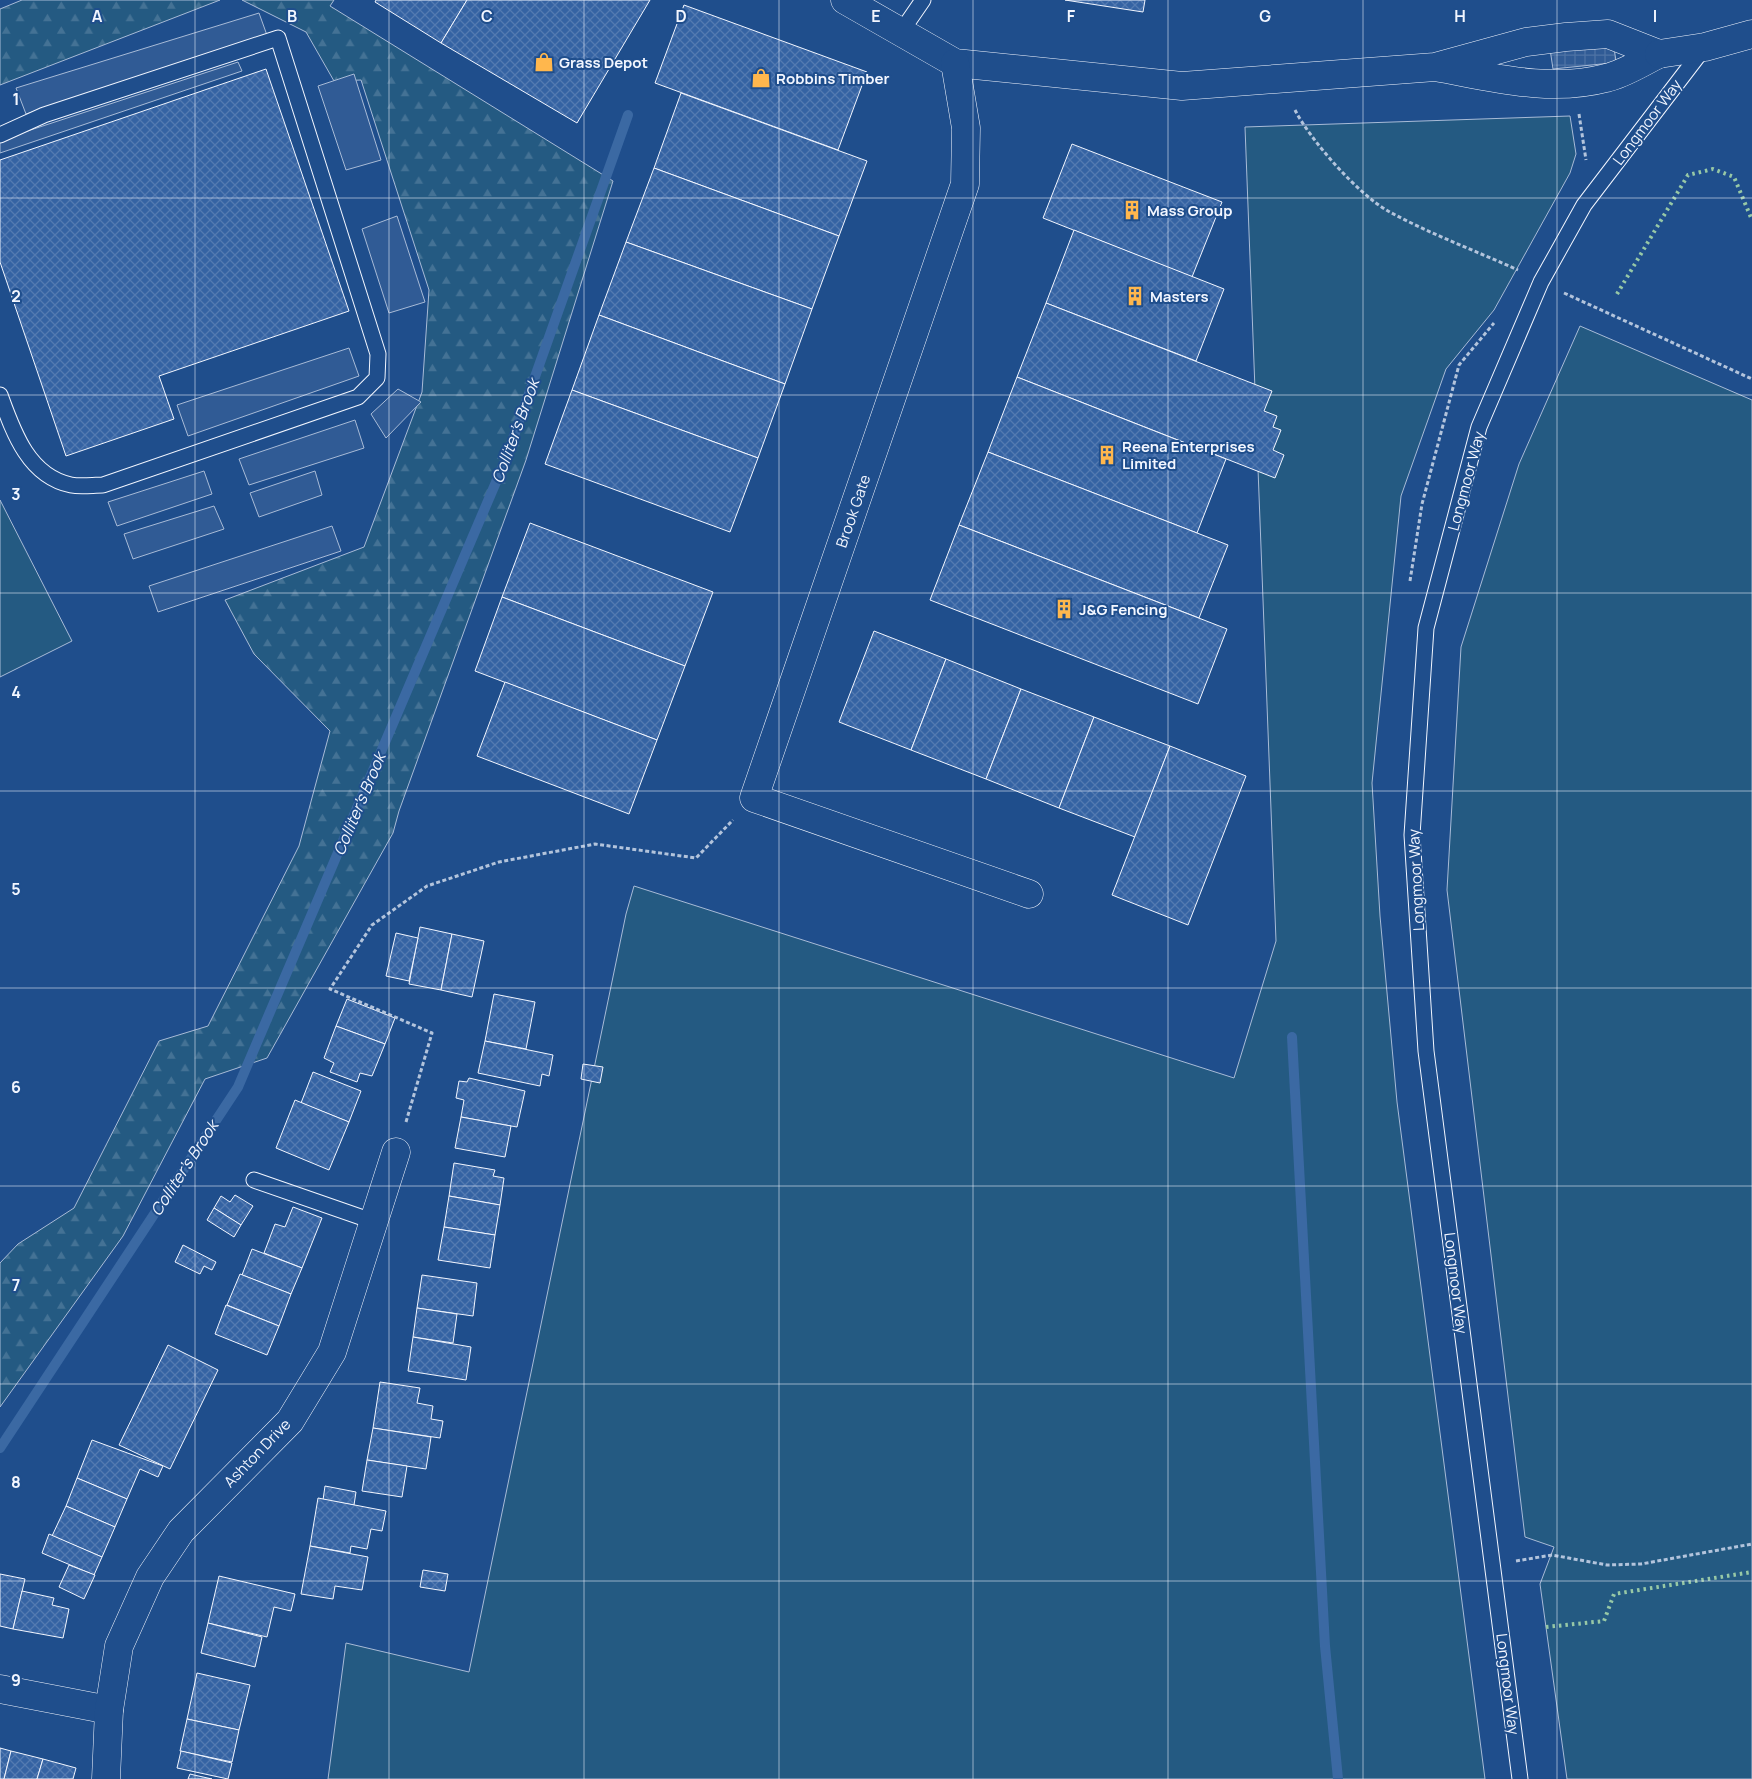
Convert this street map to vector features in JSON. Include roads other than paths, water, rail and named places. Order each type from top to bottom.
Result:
[{"type":"street","points":[[845,0],[955,64],[1182,86],[1288,80],[1435,67],[1526,42],[1608,34],[1659,54]]},
{"type":"street","points":[[1435,67],[1530,84],[1574,83],[1607,78],[1659,54],[1705,47],[1752,34]]},
{"type":"street","name":"Brook Gate","points":[[955,64],[966,128],[965,184],[754,798],[1029,894]]},
{"type":"street","name":"Ashton Drive","points":[[106,1779],[109,1710],[118,1646],[150,1577],[181,1531],[290,1421],[332,1352],[396,1152]]},
{"type":"street","points":[[0,1689],[109,1710]]},
{"type":"lane","points":[[901,32],[923,0]]},
{"type":"lane","points":[[0,135],[44,115],[278,38],[378,354],[377,378],[358,397],[103,485],[71,485],[44,473],[25,452],[11,424],[0,395]]},
{"type":"lane","name":"Longmoor Way","points":[[1520,1779],[1426,1051],[1412,835],[1426,628],[1480,427],[1541,282],[1584,204],[1705,47]]},
{"type":"lane","points":[[254,1180],[375,1222]]},
{"type":"waterway","name":"Colliter's Brook","points":[[0,1448],[238,1087],[505,461],[628,115]]},
{"type":"waterway","points":[[1292,1037],[1325,1646],[1338,1779]]},
{"type":"place","name":"Grass Depot","points":[[544,62]]},
{"type":"place","name":"Robbins Timber","points":[[761,78]]},
{"type":"place","name":"Mass Group","points":[[1132,210]]},
{"type":"place","name":"Masters","points":[[1135,296]]},
{"type":"place","name":"Reena Enterprises Limited","points":[[1107,455]]},
{"type":"place","name":"J&G Fencing","points":[[1064,609]]}]
